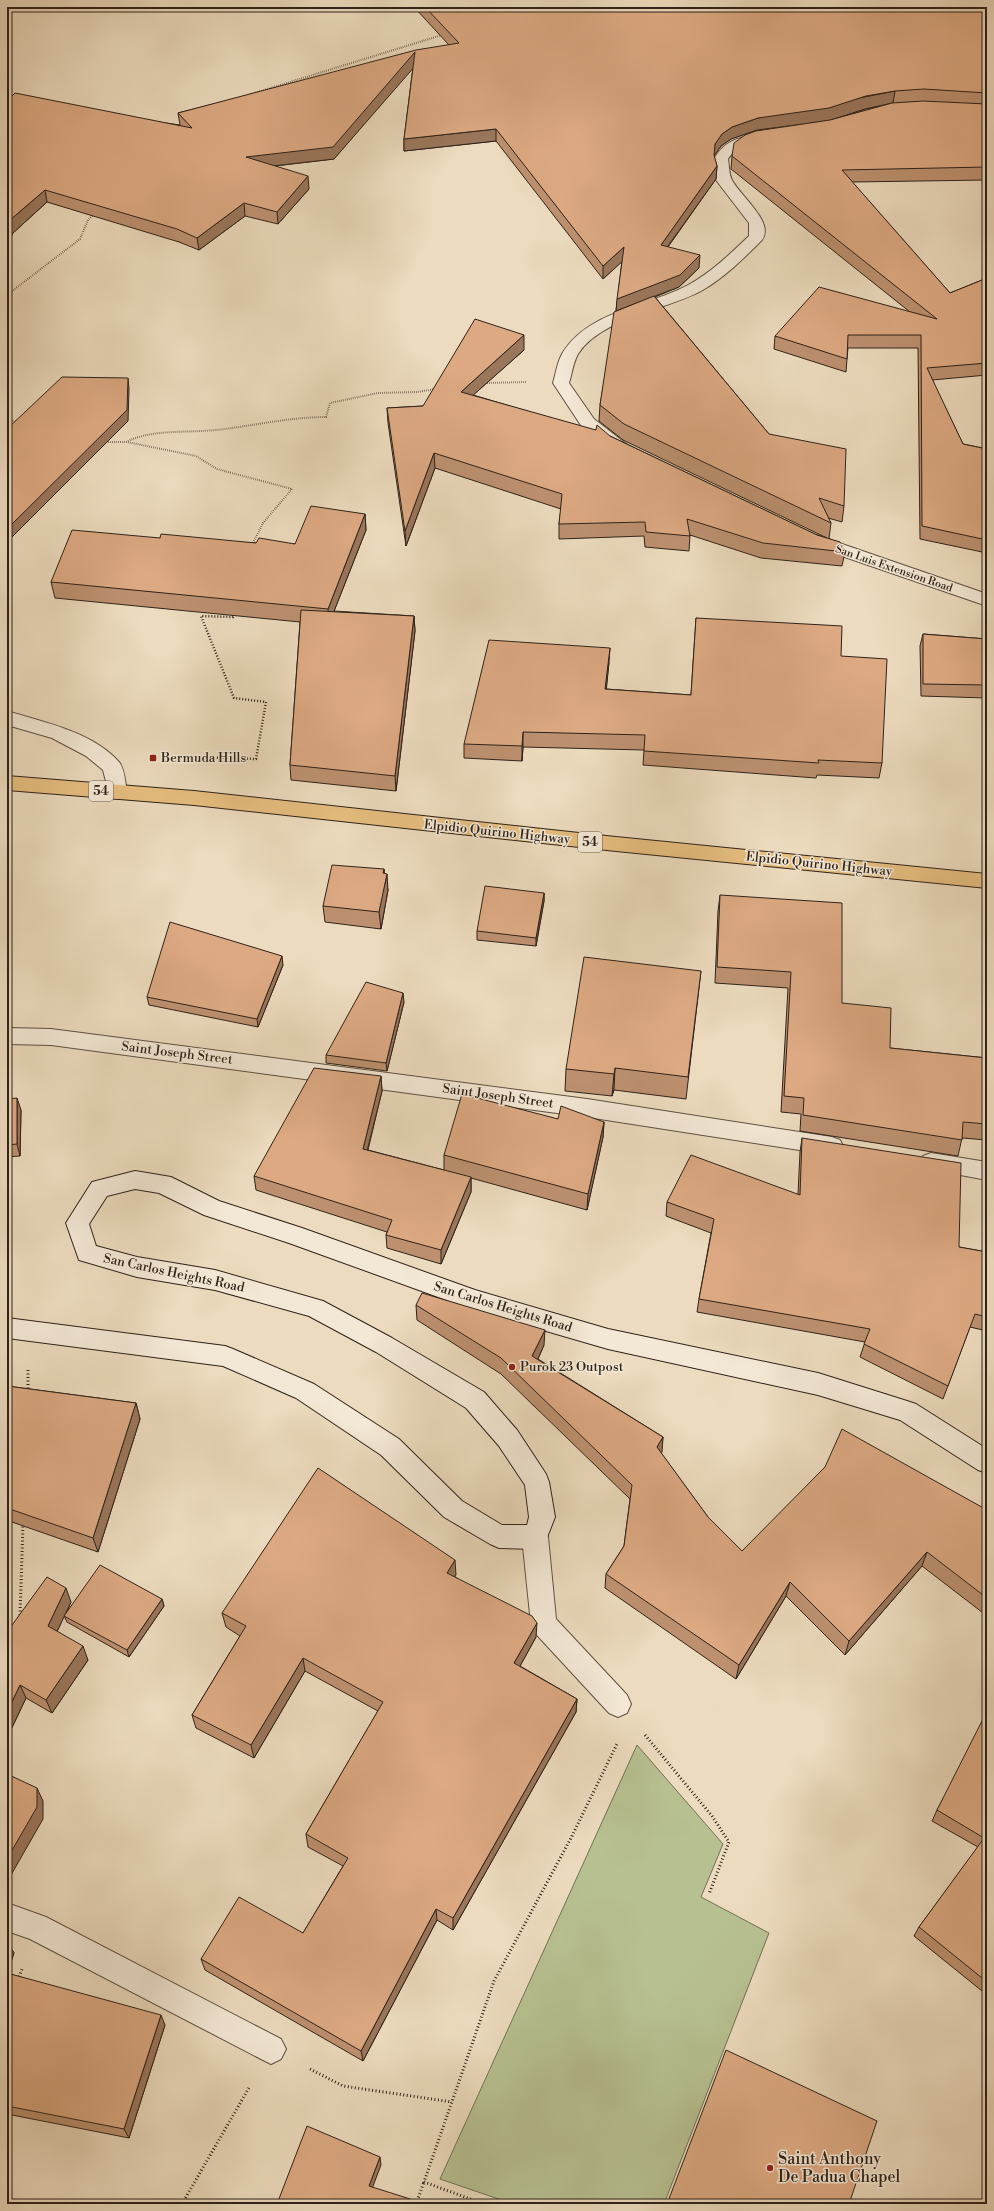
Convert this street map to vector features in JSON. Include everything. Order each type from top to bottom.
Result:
[{"type":"highway","name":"Elpidio Quirino Highway","points":[[7,783],[194,798],[616,844],[987,881]]},
{"type":"street","points":[[638,455],[616,445],[588,423],[561,384],[570,354],[579,341],[598,328],[695,288],[718,272],[757,237],[757,223],[724,180],[721,159],[726,151],[737,143],[773,135]]},
{"type":"street","name":"San Luis Extension Road","points":[[801,534],[822,544],[987,600]]},
{"type":"street","points":[[7,718],[59,734],[93,751],[112,767],[117,792]]},
{"type":"street","name":"Saint Joseph Street","points":[[7,1036],[66,1039],[571,1106],[853,1150]]},
{"type":"street","points":[[908,1158],[987,1171]]},
{"type":"street","name":"San Carlos Heights Road","points":[[535,1537],[542,1517],[537,1482],[508,1438],[475,1400],[384,1345],[315,1308],[216,1280],[137,1267],[86,1253],[77,1223],[100,1189],[135,1180],[164,1184],[212,1208],[294,1235],[474,1300],[608,1339],[818,1384],[907,1412],[987,1462]]},
{"type":"street","points":[[18,1329],[225,1356],[305,1391],[390,1447],[453,1509],[499,1536],[535,1537],[544,1624],[624,1711]]},
{"type":"street","points":[[7,1917],[36,1927],[271,2049]]},
{"type":"path","points":[[241,97],[317,72],[379,54],[400,46],[449,34]]},
{"type":"path","points":[[7,295],[80,238],[88,220],[98,209]]},
{"type":"path","points":[[481,384],[518,381],[561,384]]},
{"type":"path","points":[[127,442],[141,435],[215,430],[309,417],[326,417],[330,403],[378,393],[417,392],[443,388]]},
{"type":"path","points":[[7,419],[22,423]]},
{"type":"path","points":[[101,442],[127,442],[196,456],[217,469],[292,490],[264,523],[249,549]]},
{"type":"path","points":[[198,757],[256,759],[266,702],[234,698],[201,616],[233,617],[234,610]]},
{"type":"path","points":[[18,1329],[28,1392]]},
{"type":"path","points":[[20,1619],[24,1518]]},
{"type":"path","points":[[416,2204],[494,1981],[571,1838],[624,1711],[712,1816],[729,1842],[709,1894]]},
{"type":"path","points":[[182,2204],[271,2049],[343,2086],[452,2102]]},
{"type":"path","points":[[424,2182],[484,2204]]},
{"type":"green space","points":[[637,1745],[723,1844],[701,1897],[769,1933],[664,2204],[513,2204],[440,2179]]},
{"type":"building","points":[[425,7],[987,7],[987,93],[924,89],[895,91],[866,96],[829,108],[758,118],[732,127],[722,134],[715,144],[714,155],[717,166],[661,245],[700,255],[680,275],[617,299],[624,247],[603,266],[496,129],[404,139],[415,52],[333,147],[246,157],[308,176],[277,212],[244,203],[197,238],[177,229],[45,190],[10,220],[7,228],[7,101],[15,93],[192,128],[178,113],[416,50],[459,43]]},
{"type":"building","points":[[923,101],[987,104],[987,167],[842,170],[950,293],[987,278],[987,363],[927,368],[963,444],[987,449],[987,540],[922,526],[921,335],[848,335],[847,359],[775,336],[819,287],[937,319],[732,156],[734,143],[745,135],[756,131],[830,120],[892,103]]},
{"type":"building","points":[[654,296],[769,434],[846,449],[844,506],[819,498],[831,523],[624,424],[600,405],[614,312]]},
{"type":"building","points":[[475,319],[524,335],[461,392],[596,430],[597,425],[610,436],[817,535],[840,542],[845,552],[763,543],[687,519],[690,536],[646,532],[645,522],[559,524],[562,494],[434,453],[405,531],[387,408],[423,406]]},
{"type":"building","points":[[62,377],[128,378],[127,410],[7,529],[7,429]]},
{"type":"building","points":[[311,506],[365,514],[328,609],[51,582],[72,530],[160,538],[161,534],[256,543],[259,538],[295,544]]},
{"type":"building","points":[[301,610],[414,616],[395,776],[290,765]]},
{"type":"building","points":[[696,618],[842,626],[841,656],[887,659],[882,763],[818,760],[819,763],[644,751],[645,735],[523,732],[522,746],[464,744],[489,640],[610,648],[605,689],[691,695]]},
{"type":"building","points":[[923,634],[987,639],[987,685],[923,684]]},
{"type":"building","points":[[332,865],[384,869],[383,873],[387,874],[379,912],[323,906]]},
{"type":"building","points":[[485,886],[544,893],[536,938],[477,931]]},
{"type":"building","points":[[720,895],[842,903],[842,1003],[891,1008],[890,1048],[987,1058],[987,1124],[963,1122],[962,1140],[803,1115],[804,1098],[784,1096],[791,972],[717,967]]},
{"type":"building","points":[[170,922],[282,956],[257,1019],[147,997]]},
{"type":"building","points":[[584,957],[701,971],[688,1077],[615,1068],[614,1074],[566,1069]]},
{"type":"building","points":[[366,982],[403,993],[386,1063],[326,1055]]},
{"type":"building","points":[[314,1068],[381,1076],[363,1149],[471,1177],[441,1250],[386,1235],[392,1220],[254,1176]]},
{"type":"building","points":[[462,1094],[558,1119],[561,1106],[604,1122],[588,1194],[444,1155]]},
{"type":"building","points":[[17,1098],[17,1144],[7,1145],[7,1099]]},
{"type":"building","points":[[802,1138],[961,1163],[959,1247],[987,1252],[987,1317],[975,1314],[948,1386],[864,1344],[870,1329],[699,1299],[714,1219],[667,1202],[691,1155],[800,1195]]},
{"type":"building","points":[[422,1293],[545,1330],[532,1356],[663,1437],[657,1447],[708,1517],[742,1551],[825,1467],[842,1429],[987,1510],[987,1598],[927,1552],[849,1641],[790,1582],[739,1665],[606,1574],[624,1546],[632,1485],[501,1358],[416,1305]]},
{"type":"building","points":[[7,1386],[136,1403],[93,1538],[7,1508]]},
{"type":"building","points":[[318,1468],[455,1560],[447,1573],[532,1616],[537,1623],[514,1663],[577,1699],[453,1918],[436,1909],[361,2051],[201,1959],[239,1897],[303,1933],[348,1858],[306,1834],[383,1702],[303,1658],[251,1745],[192,1715],[246,1626],[222,1613]]},
{"type":"building","points":[[100,1565],[162,1599],[127,1650],[64,1616]]},
{"type":"building","points":[[47,1577],[66,1588],[48,1626],[83,1646],[46,1700],[20,1685],[7,1712],[7,1632]]},
{"type":"building","points":[[984,1717],[987,1719],[987,1982],[919,1927],[984,1838],[937,1810]]},
{"type":"building","points":[[7,1774],[37,1788],[37,1807],[7,1859]]},
{"type":"building","points":[[7,1973],[161,2015],[124,2129],[7,2106]]},
{"type":"building","name":"Saint Anthony De Padua Chapel","points":[[726,2050],[877,2121],[849,2204],[667,2204]]},
{"type":"building","points":[[307,2126],[380,2157],[369,2186],[426,2204],[277,2204]]},
{"type":"place","name":"Bermuda Hills","points":[[153,758]]},
{"type":"place","name":"Purok 23 Outpost","points":[[512,1367]]},
{"type":"place","name":"Saint Anthony De Padua Chapel","points":[[770,2168]]}]
